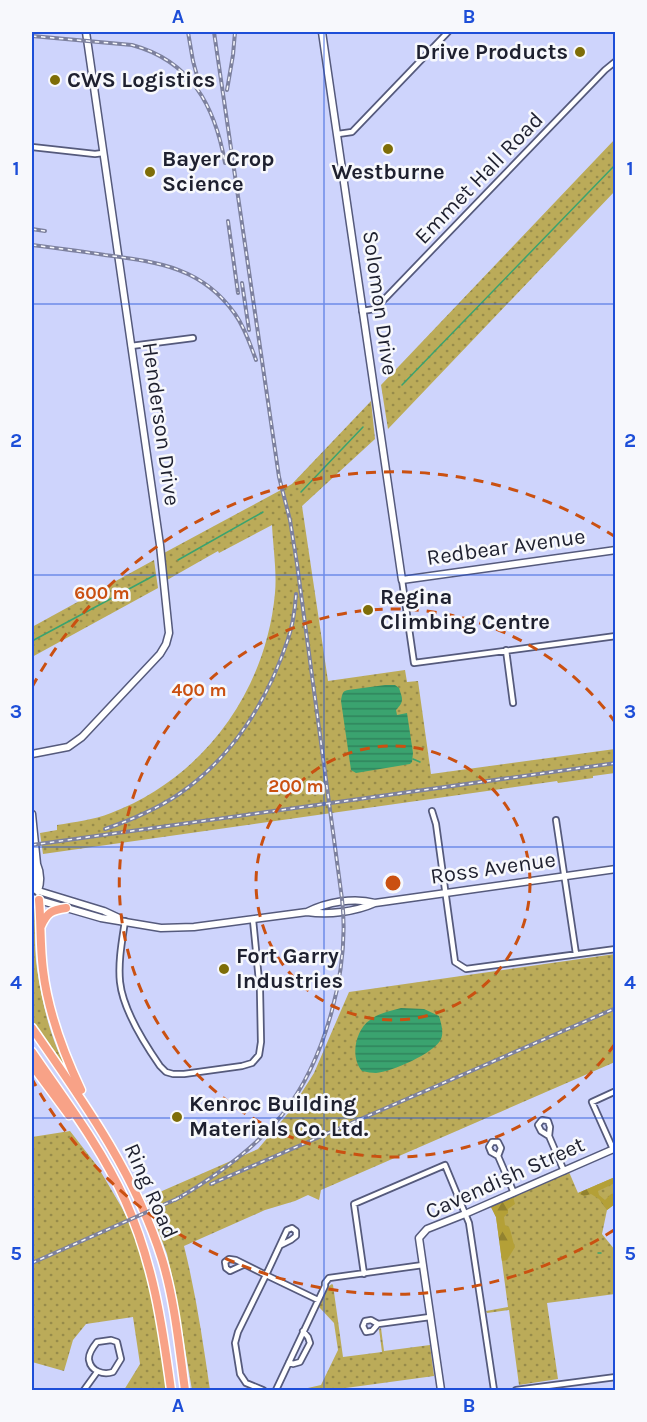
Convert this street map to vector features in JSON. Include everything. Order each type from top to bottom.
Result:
[{"type":"highway","points":[[35,894],[41,927],[43,970],[53,1023],[66,1060],[90,1110]]},
{"type":"highway","points":[[41,927],[49,913],[66,908]]},
{"type":"highway","name":"Ring Road","points":[[32,1028],[90,1110],[124,1167],[154,1235],[169,1287],[185,1390]]},
{"type":"highway","name":"Ring Road","points":[[32,1052],[82,1125],[125,1200],[149,1266],[160,1314],[171,1390]]},
{"type":"highway","points":[[32,1065],[104,1162]]},
{"type":"street","name":"Henderson Drive","points":[[32,754],[68,747],[82,737],[160,654],[169,633],[160,545],[86,32]]},
{"type":"street","name":"Solomon Drive","points":[[322,32],[402,580]]},
{"type":"street","points":[[338,134],[352,132],[448,32]]},
{"type":"street","name":"Emmet Hall Road","points":[[362,311],[375,309],[615,61]]},
{"type":"street","points":[[32,147],[103,153]]},
{"type":"street","points":[[132,346],[192,338]]},
{"type":"street","name":"Redbear Avenue","points":[[402,580],[615,550]]},
{"type":"street","points":[[402,580],[414,663],[615,636]]},
{"type":"street","points":[[506,650],[513,703]]},
{"type":"street","points":[[432,811],[436,824],[455,962],[466,969],[615,949]]},
{"type":"street","points":[[32,814],[35,870],[40,870],[40,884],[35,894]]},
{"type":"street","points":[[556,820],[576,954]]},
{"type":"street","name":"Ross Avenue","points":[[35,894],[66,908],[102,918],[173,929],[307,912],[321,914],[364,908],[375,903],[615,869]]},
{"type":"street","name":"Ross Avenue","points":[[35,894],[104,911],[125,921]]},
{"type":"street","points":[[125,921],[119,969],[120,983],[127,1008],[160,1066],[166,1072],[184,1074],[242,1066],[252,1063],[259,1055],[260,991],[253,920]]},
{"type":"street","points":[[614,1149],[592,1102],[615,1091]]},
{"type":"street","points":[[549,1137],[564,1171]]},
{"type":"street","name":"Cavendish Street","points":[[441,1390],[419,1238],[427,1229],[614,1149]]},
{"type":"street","points":[[498,1156],[514,1193]]},
{"type":"street","points":[[364,1274],[354,1204],[445,1165],[470,1222],[494,1390]]},
{"type":"street","points":[[263,1390],[246,1383],[240,1374],[235,1343],[238,1332],[281,1245]]},
{"type":"street","points":[[243,1264],[318,1300]]},
{"type":"street","points":[[276,1390],[325,1286],[340,1277],[423,1265]]},
{"type":"street","points":[[378,1324],[430,1317]]},
{"type":"street","points":[[289,1362],[293,1364],[300,1362],[310,1343],[303,1331]]},
{"type":"street","points":[[111,1340],[117,1342],[121,1359],[113,1372],[106,1374],[97,1372],[88,1359],[92,1348],[97,1342],[111,1340]]},
{"type":"street","points":[[84,1390],[97,1372]]},
{"type":"street","points":[[516,1390],[554,1388],[615,1377]]},
{"type":"shaded area","points":[[615,139],[615,191],[388,429],[381,385]]},
{"type":"shaded area","points":[[371,401],[375,439],[302,506],[328,681],[405,670],[407,682],[418,681],[431,774],[615,749],[615,773],[558,783],[557,781],[43,854],[40,833],[57,830],[57,825],[111,813],[144,798],[174,778],[201,754],[224,727],[243,697],[259,664],[269,629],[275,593],[272,525],[219,553],[218,551],[167,580],[164,553],[292,484]]},
{"type":"shaded area","points":[[154,560],[158,588],[32,657],[32,627]]},
{"type":"shaded area","points":[[395,685],[399,688],[402,700],[396,710],[397,715],[407,713],[413,753],[412,762],[356,773],[351,770],[342,695],[348,690]]},
{"type":"shaded area","points":[[32,903],[35,904],[35,953],[39,981],[50,1029],[64,1063],[61,1064],[32,1022]]},
{"type":"shaded area","points":[[615,954],[615,1062],[321,1190],[319,1200],[308,1195],[265,1210],[184,1246],[196,1300],[210,1390],[192,1390],[167,1254],[146,1198],[258,1149],[290,1111],[314,1073],[349,992]]},
{"type":"shaded area","points":[[401,1008],[424,1009],[439,1016],[441,1039],[422,1056],[402,1065],[383,1072],[362,1071],[355,1052],[361,1030],[373,1018]]},
{"type":"shaded area","points":[[70,1131],[98,1167],[138,1241],[156,1315],[166,1390],[124,1390],[140,1364],[133,1317],[86,1324],[73,1340],[64,1371],[32,1362],[32,1137]]},
{"type":"shaded area","points":[[569,1172],[578,1193],[615,1177],[615,1204],[607,1210],[602,1234],[615,1250],[615,1294],[547,1303],[558,1379],[519,1385],[509,1310],[487,1313],[486,1311],[508,1307],[496,1217],[491,1207]]},
{"type":"shaded area","points":[[332,1284],[343,1357],[382,1352],[379,1329],[381,1328],[384,1351],[430,1345],[434,1376],[331,1390],[299,1390],[321,1385],[338,1350],[334,1323],[319,1307]]},
{"type":"green space","points":[[615,1177],[615,1183],[598,1191],[605,1200],[615,1193],[615,1204],[607,1210],[599,1199],[591,1194],[584,1196],[578,1193]]},
{"type":"green space","points":[[513,1197],[515,1204],[508,1209],[504,1217],[505,1225],[509,1227],[515,1247],[507,1260],[502,1261],[496,1217],[491,1207]]},
{"type":"waterway","points":[[402,385],[616,164]]},
{"type":"waterway","points":[[301,492],[363,427]]},
{"type":"waterway","points":[[178,560],[263,512]]},
{"type":"waterway","points":[[32,641],[155,575]]},
{"type":"waterway","points":[[413,759],[420,762]]},
{"type":"railway","points":[[188,32],[200,87]]},
{"type":"railway","points":[[175,1200],[205,1182],[259,1140],[298,1093],[311,1068],[332,1012],[338,983],[344,926],[297,564],[290,520],[279,477],[214,32]]},
{"type":"railway","points":[[227,90],[235,32]]},
{"type":"railway","points":[[32,36],[132,45],[153,52],[170,62],[185,74],[207,105],[221,142],[225,163]]},
{"type":"railway","points":[[228,221],[238,293]]},
{"type":"railway","points":[[32,229],[45,231]]},
{"type":"railway","points":[[32,245],[160,264],[193,277],[222,298],[235,314],[256,360]]},
{"type":"railway","points":[[242,283],[249,330]]},
{"type":"railway","points":[[105,829],[144,814],[179,794],[216,763],[232,745],[259,705],[280,662],[291,628],[296,594]]},
{"type":"railway","points":[[32,845],[616,763]]},
{"type":"railway","points":[[211,1184],[616,1008]]},
{"type":"railway","points":[[32,1263],[181,1197]]},
{"type":"place","name":"Drive Products","points":[[580,52]]},
{"type":"place","name":"CWS Logistics","points":[[55,80]]},
{"type":"place","name":"Westburne","points":[[388,149]]},
{"type":"place","name":"Bayer Crop Science","points":[[150,172]]},
{"type":"place","name":"Regina Climbing Centre","points":[[368,610]]},
{"type":"place","name":"Fort Garry Industries","points":[[224,969]]},
{"type":"place","name":"Kenroc Building Materials Co. Ltd.","points":[[177,1117]]}]
